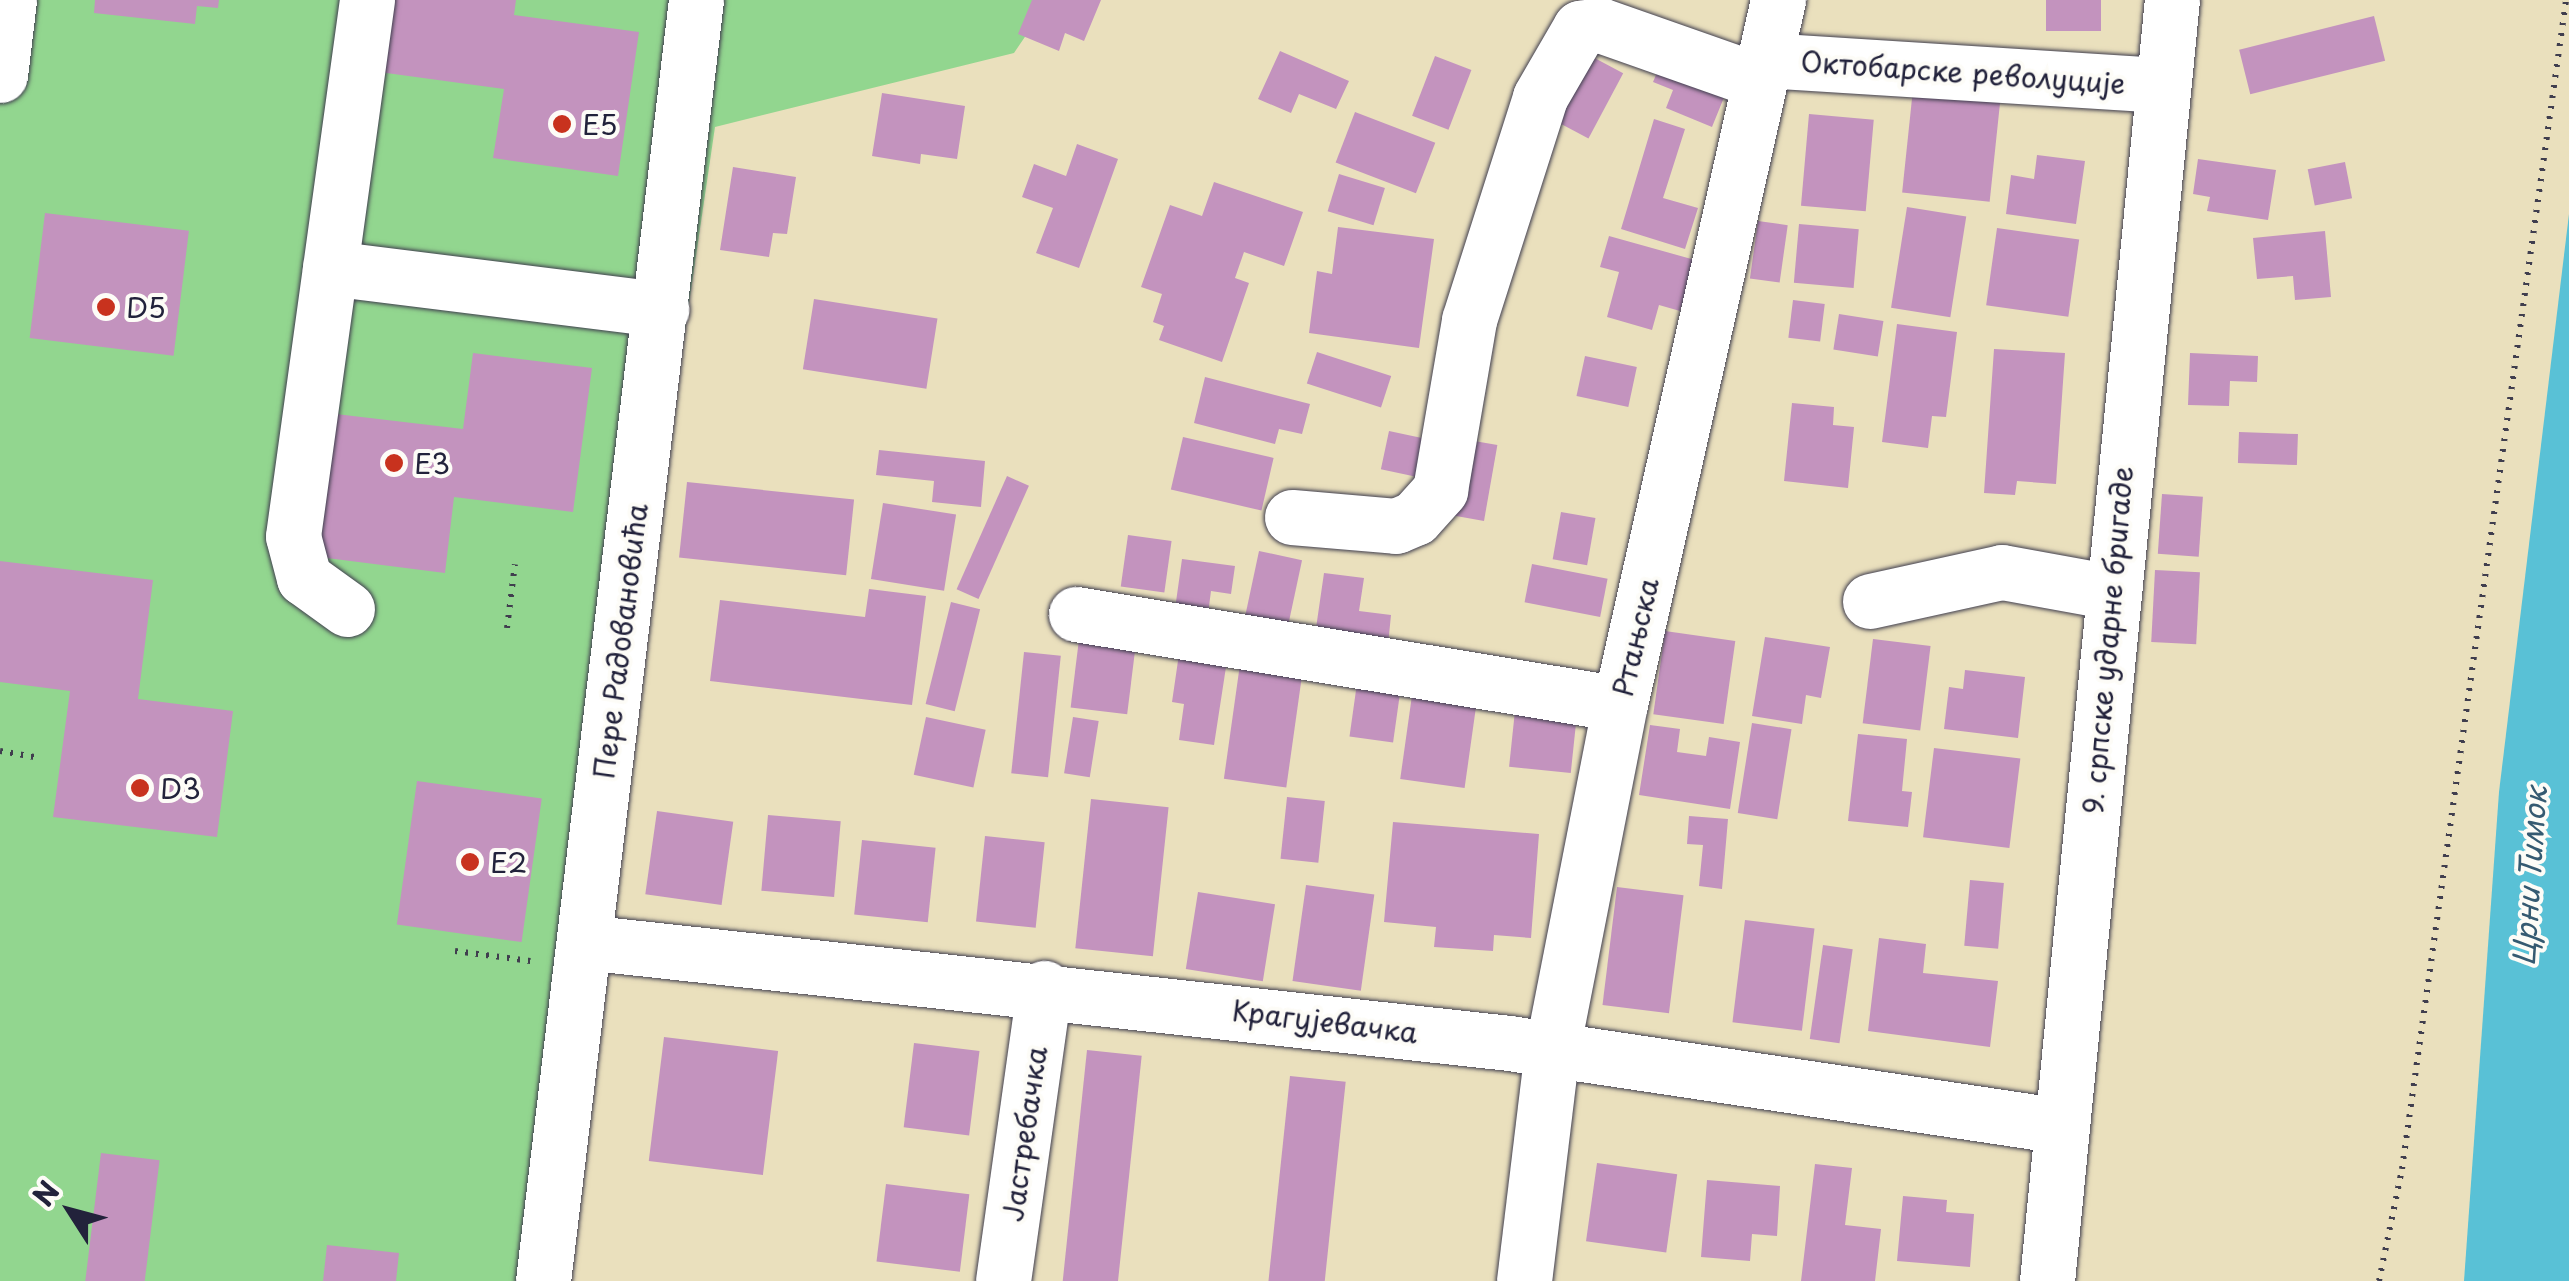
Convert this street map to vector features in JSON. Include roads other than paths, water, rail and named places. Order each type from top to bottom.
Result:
[{"type":"street","points":[[0,75],[9,0]]},
{"type":"street","points":[[346,609],[304,578],[293,536],[366,0]]},
{"type":"street","name":"Пере Радовановића","points":[[542,1281],[696,0]]},
{"type":"street","name":"Ртањска","points":[[1524,1281],[1552,1050],[1620,704],[1778,0]]},
{"type":"street","name":"9. српске ударне бригаде","points":[[2047,1281],[2172,0]]},
{"type":"street","name":"Октобарске револуције","points":[[1292,517],[1396,526],[1415,518],[1440,490],[1470,320],[1540,97],[1580,28],[1600,25],[1762,70],[2162,84]]},
{"type":"street","points":[[330,268],[661,308]]},
{"type":"street","points":[[1870,601],[2002,572],[2112,592]]},
{"type":"street","points":[[1076,614],[1620,704]]},
{"type":"street","name":"Крагујевачка","points":[[582,954],[1044,988],[1552,1050],[2062,1126]]},
{"type":"street","name":"Јастребачка","points":[[1003,1281],[1044,988]]},
{"type":"water","name":"Црни Тимок","points":[[2569,214],[2569,1281],[2464,1281],[2499,792]]},
{"type":"place","name":"E5","points":[[562,124]]},
{"type":"place","name":"D5","points":[[106,307]]},
{"type":"place","name":"E3","points":[[394,463]]},
{"type":"place","name":"D3","points":[[140,788]]},
{"type":"place","name":"E2","points":[[470,862]]}]
